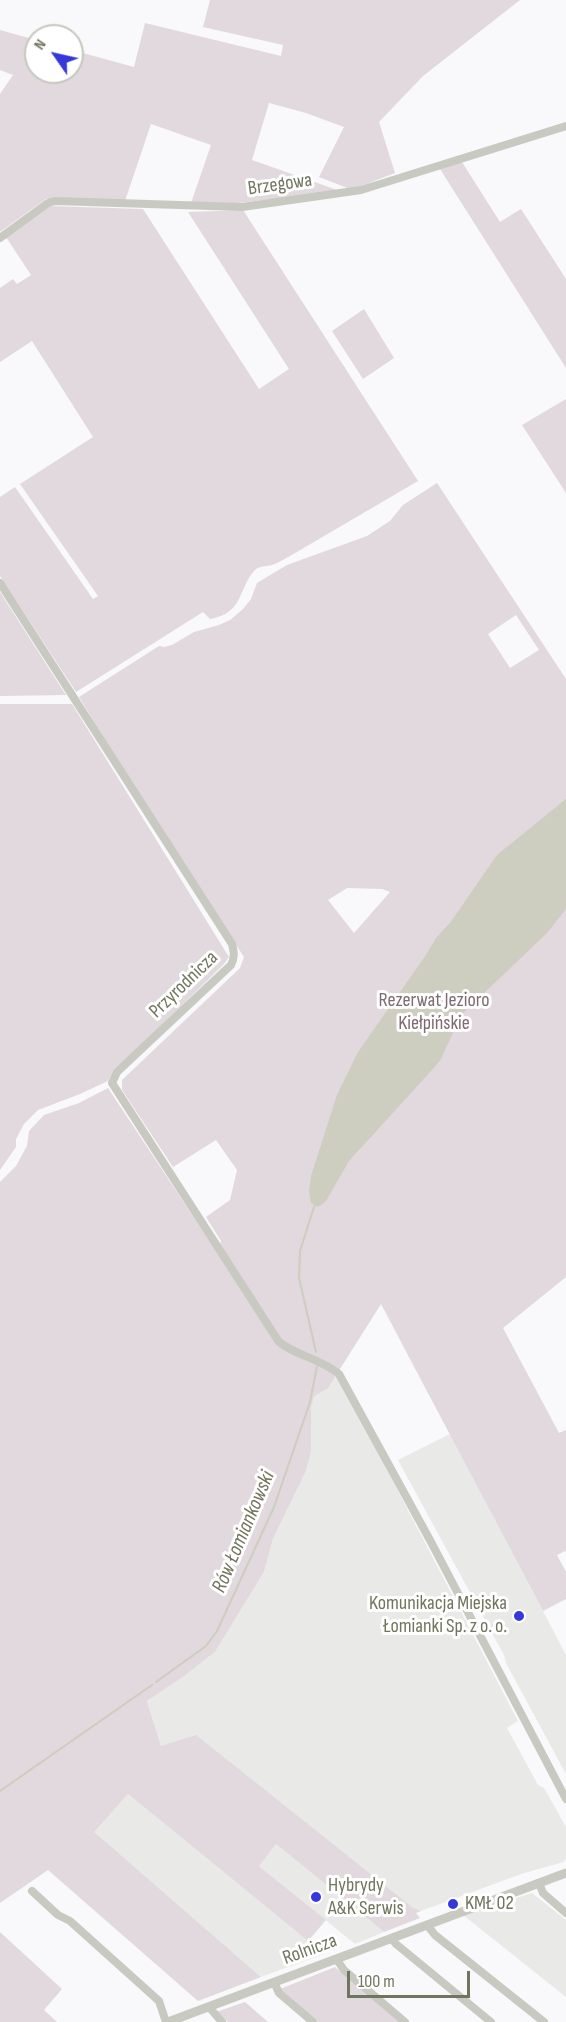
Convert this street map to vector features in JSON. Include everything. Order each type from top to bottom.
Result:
[{"type":"street","name":"Brzegowa","points":[[0,238],[48,203],[55,201],[242,207],[339,194],[361,190],[566,126]]},
{"type":"street","name":"Przyrodnicza","points":[[0,584],[232,944],[234,959],[231,964],[117,1072],[112,1083],[279,1342],[325,1364],[339,1374],[431,1542],[566,1799]]},
{"type":"street","name":"Rolnicza","points":[[167,2022],[566,1873]]},
{"type":"street","points":[[540,1883],[543,1893],[566,1913]]},
{"type":"street","points":[[32,1892],[58,1915],[70,1921],[159,2001],[167,2022]]},
{"type":"street","points":[[427,1925],[435,1935],[544,2022]]},
{"type":"street","points":[[392,1939],[491,2022]]},
{"type":"street","points":[[337,1960],[344,1970],[405,2022]]},
{"type":"street","points":[[274,1982],[279,1993],[313,2022]]},
{"type":"street","points":[[209,2007],[222,2022]]},
{"type":"shaded area","points":[[566,799],[566,909],[547,933],[461,1015],[440,1061],[349,1161],[326,1201],[318,1207],[311,1203],[309,1191],[311,1176],[337,1095],[358,1052],[436,938],[450,923],[497,855]]},
{"type":"shaded area","points":[[319,1367],[338,1376],[518,1721],[507,1728],[538,1785],[544,1788],[566,1827],[566,1859],[563,1862],[521,1874],[421,1911],[161,1746],[147,1701],[215,1652],[264,1572],[273,1539],[306,1471],[311,1452],[311,1408]]},
{"type":"shaded area","name":"Komunikacja Miejska Łomianki Sp. z o. o.","points":[[450,1434],[566,1655],[566,1774],[398,1460]]},
{"type":"shaded area","points":[[128,1794],[324,1954],[261,1977],[93,1832]]},
{"type":"shaded area","points":[[276,1844],[384,1932],[355,1944],[258,1865]]},
{"type":"shaded area","points":[[532,1893],[566,1920],[566,1997],[463,1915]]},
{"type":"green space","points":[[210,0],[520,0],[423,76],[379,122],[395,173],[350,189],[319,177],[344,127],[269,103],[252,160],[340,191],[230,204],[191,203],[211,145],[151,124],[125,201],[46,199],[0,232],[0,94],[13,75],[0,70],[0,30],[24,37],[24,84],[84,84],[84,53],[134,67],[145,23],[281,56],[283,45],[203,27]]},
{"type":"green space","points":[[462,162],[500,222],[521,209],[566,279],[566,368],[440,169]]},
{"type":"green space","points":[[50,206],[143,209],[259,389],[289,369],[188,212],[243,210],[418,481],[290,556],[256,569],[249,578],[239,600],[229,612],[210,619],[203,612],[76,692],[0,576],[0,497],[15,487],[93,599],[98,596],[20,484],[93,437],[32,341],[0,362],[0,288],[13,279],[17,284],[31,275],[6,237]]},
{"type":"green space","points":[[364,309],[394,358],[363,379],[332,331]]},
{"type":"green space","points":[[566,399],[566,493],[522,425]]},
{"type":"green space","name":"Rezerwat Jezioro Kiełpińskie","points":[[437,483],[566,679],[566,1277],[503,1328],[559,1433],[566,1430],[566,1552],[557,1555],[566,1572],[566,1599],[543,1611],[381,1304],[328,1388],[314,1396],[311,1408],[311,1452],[306,1471],[273,1539],[264,1572],[215,1652],[147,1701],[161,1746],[196,1735],[412,1907],[421,1911],[416,1913],[420,1918],[384,1932],[276,1844],[259,1866],[326,1920],[308,1941],[128,1794],[94,1832],[261,1977],[198,2001],[48,1870],[0,1903],[0,1182],[16,1166],[27,1146],[29,1131],[44,1115],[79,1103],[108,1088],[218,1254],[221,1241],[206,1217],[230,1200],[237,1170],[216,1140],[173,1167],[122,1090],[122,1080],[240,968],[244,957],[158,827],[79,697],[159,646],[172,645],[194,632],[230,620],[251,599],[257,583],[287,565],[367,536],[390,521],[403,505]],"holes":[[[516,615],[539,650],[510,668],[488,634]],[[347,888],[382,889],[390,892],[354,933],[328,900]]]},
{"type":"green space","points":[[0,592],[66,695],[0,696]]},
{"type":"green space","points":[[0,704],[72,704],[229,957],[148,1039],[114,1069],[108,1081],[38,1110],[24,1124],[16,1139],[16,1147],[0,1170]]},
{"type":"green space","points":[[0,1932],[62,1989],[44,2010],[57,2022],[0,2022]]},
{"type":"green space","points":[[335,1967],[400,2022],[318,2022],[280,1989]]},
{"type":"green space","points":[[245,2002],[268,2022],[228,2022],[216,2012]]},
{"type":"waterway","name":"Rów Łomiankowski","points":[[315,1204],[300,1251],[299,1278],[316,1352]]},
{"type":"waterway","name":"Rów Łomiankowski","points":[[156,1682],[206,1646],[217,1631],[274,1507],[310,1402],[317,1366]]},
{"type":"waterway","name":"Rów Łomiankowski","points":[[0,1791],[152,1685]]},
{"type":"place","name":"Komunikacja Miejska Łomianki Sp. z o. o.","points":[[519,1616]]},
{"type":"place","name":"Hybrydy A&K Serwis","points":[[316,1897]]},
{"type":"place","name":"KMŁ 02","points":[[453,1904]]}]
